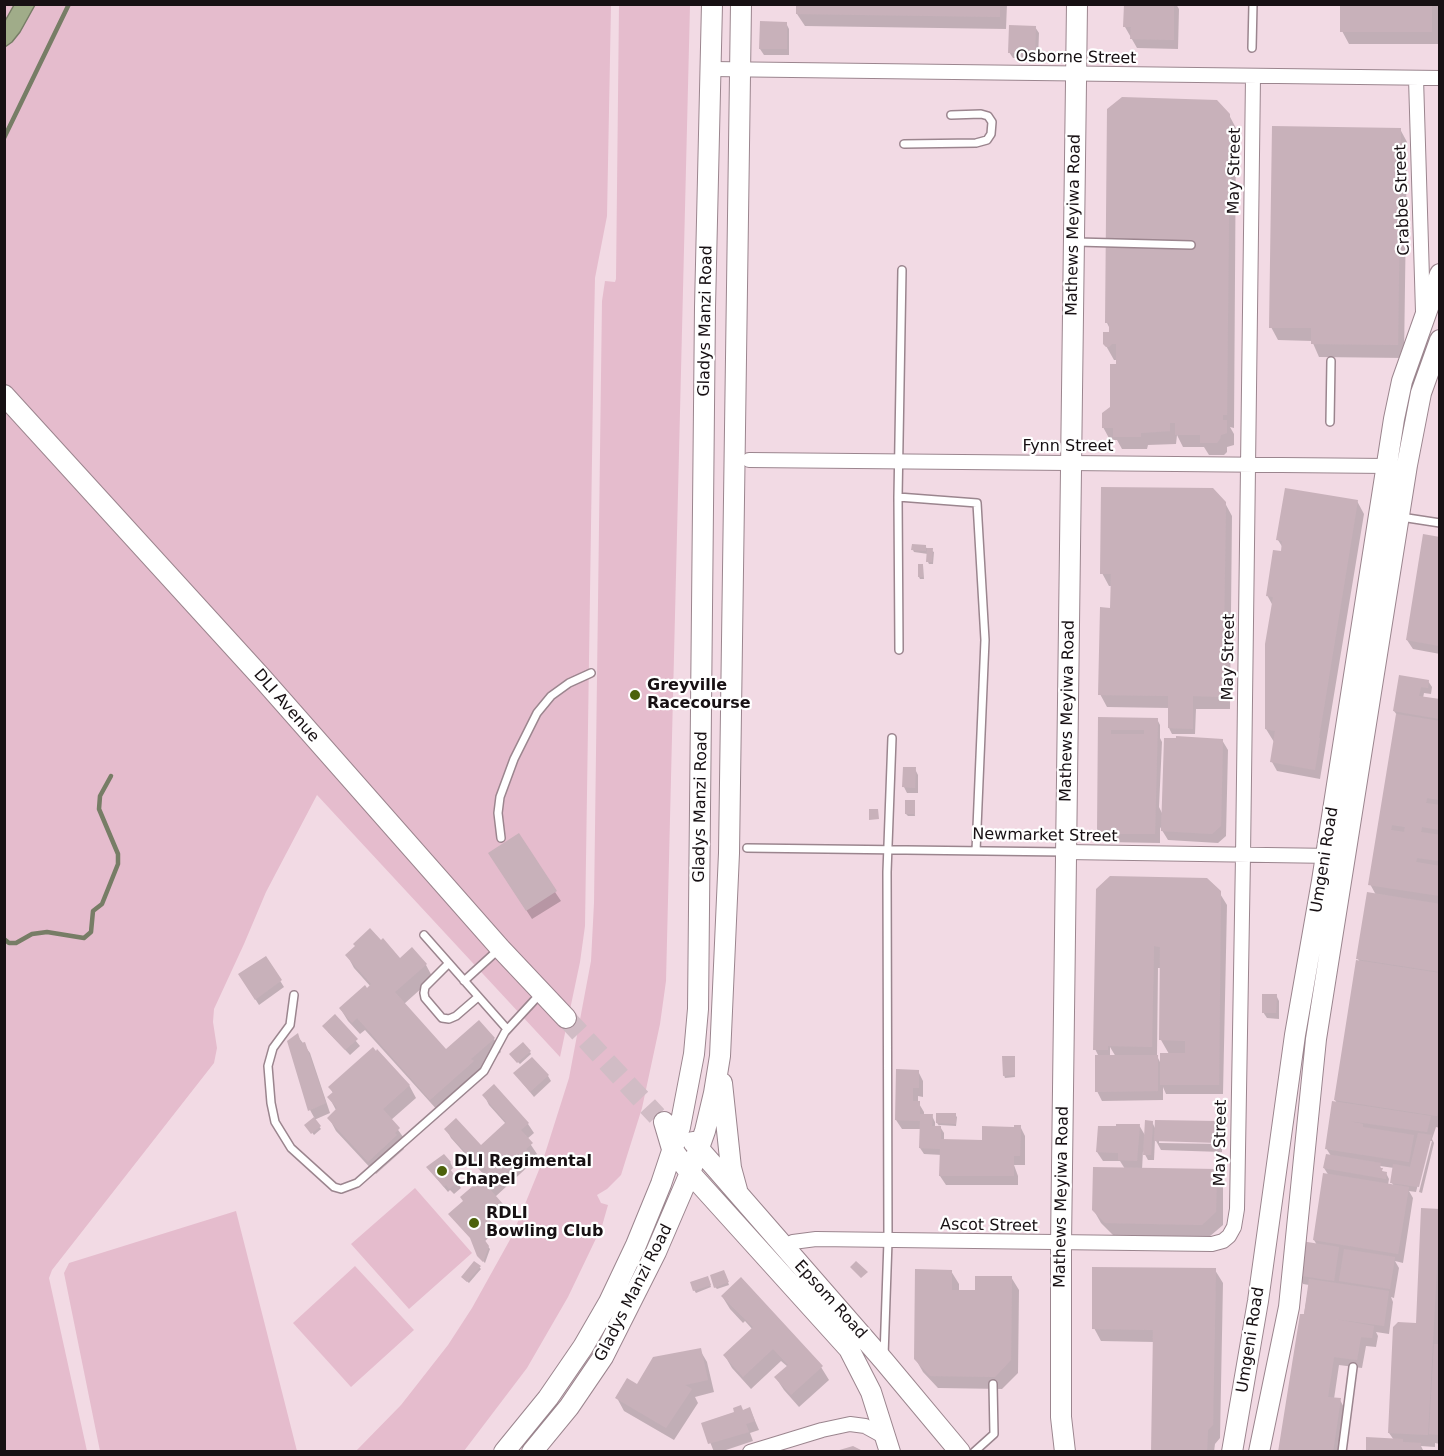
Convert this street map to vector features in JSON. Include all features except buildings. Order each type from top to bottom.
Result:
[{"type":"main road","name":"Gladys Manzi Road","points":[[667,1121],[694,1054],[698,1009],[712,4]]},
{"type":"main road","name":"Gladys Manzi Road","points":[[532,1452],[569,1407],[603,1357],[634,1298],[699,1149],[714,1093],[720,1056],[738,851],[742,459],[741,4]]},
{"type":"main road","name":"Mathews Meyiwa Road","points":[[1065,1452],[1061,1417],[1060,1244],[1077,4]]},
{"type":"main road","name":"Umgeni Road","points":[[1232,1452],[1258,1301],[1295,1035],[1307,970],[1324,925],[1335,856],[1394,419],[1402,381],[1440,273]]},
{"type":"main road","name":"Umgeni Road","points":[[1335,856],[1421,393],[1440,340]]},
{"type":"main road","name":"DLI Avenue","points":[[4,395],[262,678],[500,948],[566,1017]]},
{"type":"main road","points":[[704,458],[742,459]]},
{"type":"main road","points":[[700,854],[738,851]]},
{"type":"main road","name":"Umgeni Road","points":[[1258,1452],[1289,1307],[1316,1038],[1327,973],[1324,925]]},
{"type":"main road","points":[[1307,970],[1327,973]]},
{"type":"main road","points":[[1295,1035],[1316,1038]]},
{"type":"main road","points":[[720,1056],[731,1168],[739,1196]]},
{"type":"main road","points":[[667,1121],[672,1149]]},
{"type":"main road","name":"Epsom Road","points":[[667,1121],[699,1149],[884,1361],[960,1452]]},
{"type":"main road","name":"Gladys Manzi Road","points":[[504,1452],[548,1398],[583,1347],[609,1302],[636,1245],[661,1184],[672,1149]]},
{"type":"main road","name":"Epsom Road","points":[[672,1149],[690,1173],[849,1349],[866,1380],[887,1444]]},
{"type":"main road","points":[[1258,1301],[1289,1307]]},
{"type":"main road","name":"Mathews Meyiwa Road","points":[[1054,1452],[1061,1417]]},
{"type":"street","name":"Osborne Street","points":[[711,69],[1440,78]]},
{"type":"street","name":"May Street","points":[[1229,1236],[1236,1218],[1253,76]]},
{"type":"street","name":"Crabbe Street","points":[[1416,78],[1423,320]]},
{"type":"street","name":"Fynn Street","points":[[742,459],[1388,466]]},
{"type":"street","name":"Newmarket Street","points":[[1066,852],[1335,856]]},
{"type":"street","name":"Ascot Street","points":[[783,1247],[793,1242],[816,1239],[1060,1244],[1212,1244],[1223,1241],[1229,1236]]},
{"type":"street","points":[[750,1452],[850,1424],[865,1426],[887,1444]]},
{"type":"lane","points":[[1252,48],[1253,4]]},
{"type":"lane","points":[[904,144],[976,143],[987,140],[991,134],[992,122],[988,116],[981,114],[951,115]]},
{"type":"lane","points":[[1074,242],[1191,245]]},
{"type":"lane","points":[[899,650],[898,497],[902,270]]},
{"type":"lane","points":[[1330,422],[1331,361]]},
{"type":"lane","points":[[898,497],[977,502],[985,640],[976,851]]},
{"type":"lane","points":[[1398,516],[1440,523]]},
{"type":"lane","points":[[501,838],[498,813],[500,797],[514,759],[537,713],[551,696],[569,682],[591,673]]},
{"type":"lane","points":[[884,1361],[888,1241],[887,872],[892,738]]},
{"type":"lane","name":"Newmarket Street","points":[[738,851],[1066,852]]},
{"type":"lane","points":[[424,935],[507,1029]]},
{"type":"lane","points":[[464,981],[500,948]]},
{"type":"lane","points":[[448,964],[425,987],[424,993],[425,998],[442,1018],[449,1019],[456,1016],[477,997]]},
{"type":"lane","points":[[294,994],[290,1025],[273,1048],[268,1066],[271,1103],[276,1122],[291,1148],[334,1187],[341,1189],[357,1183],[484,1071],[507,1029],[542,992]]},
{"type":"lane","points":[[1342,1452],[1353,1367]]},
{"type":"lane","points":[[974,1452],[994,1434],[993,1384]]},
{"type":"shaded area","points":[[5,5],[611,5],[607,216],[595,278],[585,926],[580,962],[560,1057],[317,795],[266,892],[214,1009],[213,1022],[217,1048],[214,1063],[52,1270],[49,1278],[87,1451],[5,1452]]},
{"type":"shaded area","points":[[14,5],[35,5],[20,32],[5,47],[5,21]]},
{"type":"shaded area","name":"Greyville Racecourse","points":[[619,5],[690,5],[666,981],[660,1024],[642,1108],[621,1175],[597,1195],[601,1203],[608,1205],[602,1226],[568,1297],[527,1368],[464,1451],[356,1451],[401,1405],[448,1345],[472,1308],[512,1236],[543,1160],[569,1078],[591,961],[594,903],[602,301],[605,281],[615,282],[616,279]]},
{"type":"shaded area","points":[[415,1188],[472,1253],[409,1309],[351,1244]]},
{"type":"shaded area","points":[[236,1211],[297,1451],[100,1451],[64,1273],[69,1263]]},
{"type":"shaded area","points":[[355,1266],[414,1330],[351,1387],[293,1323]]},
{"type":"waterway","points":[[4,138],[69,4]]},
{"type":"waterway","points":[[4,939],[9,943],[16,943],[32,934],[47,932],[84,938],[91,932],[93,911],[102,904],[118,864],[118,854],[99,809],[100,796],[111,776]]},
{"type":"tunnel","points":[[566,1018],[657,1116]]},
{"type":"place","name":"Greyville Racecourse","points":[[635,695]]},
{"type":"place","name":"DLI Regimental Chapel","points":[[442,1171]]},
{"type":"place","name":"RDLI Bowling Club","points":[[474,1223]]}]
